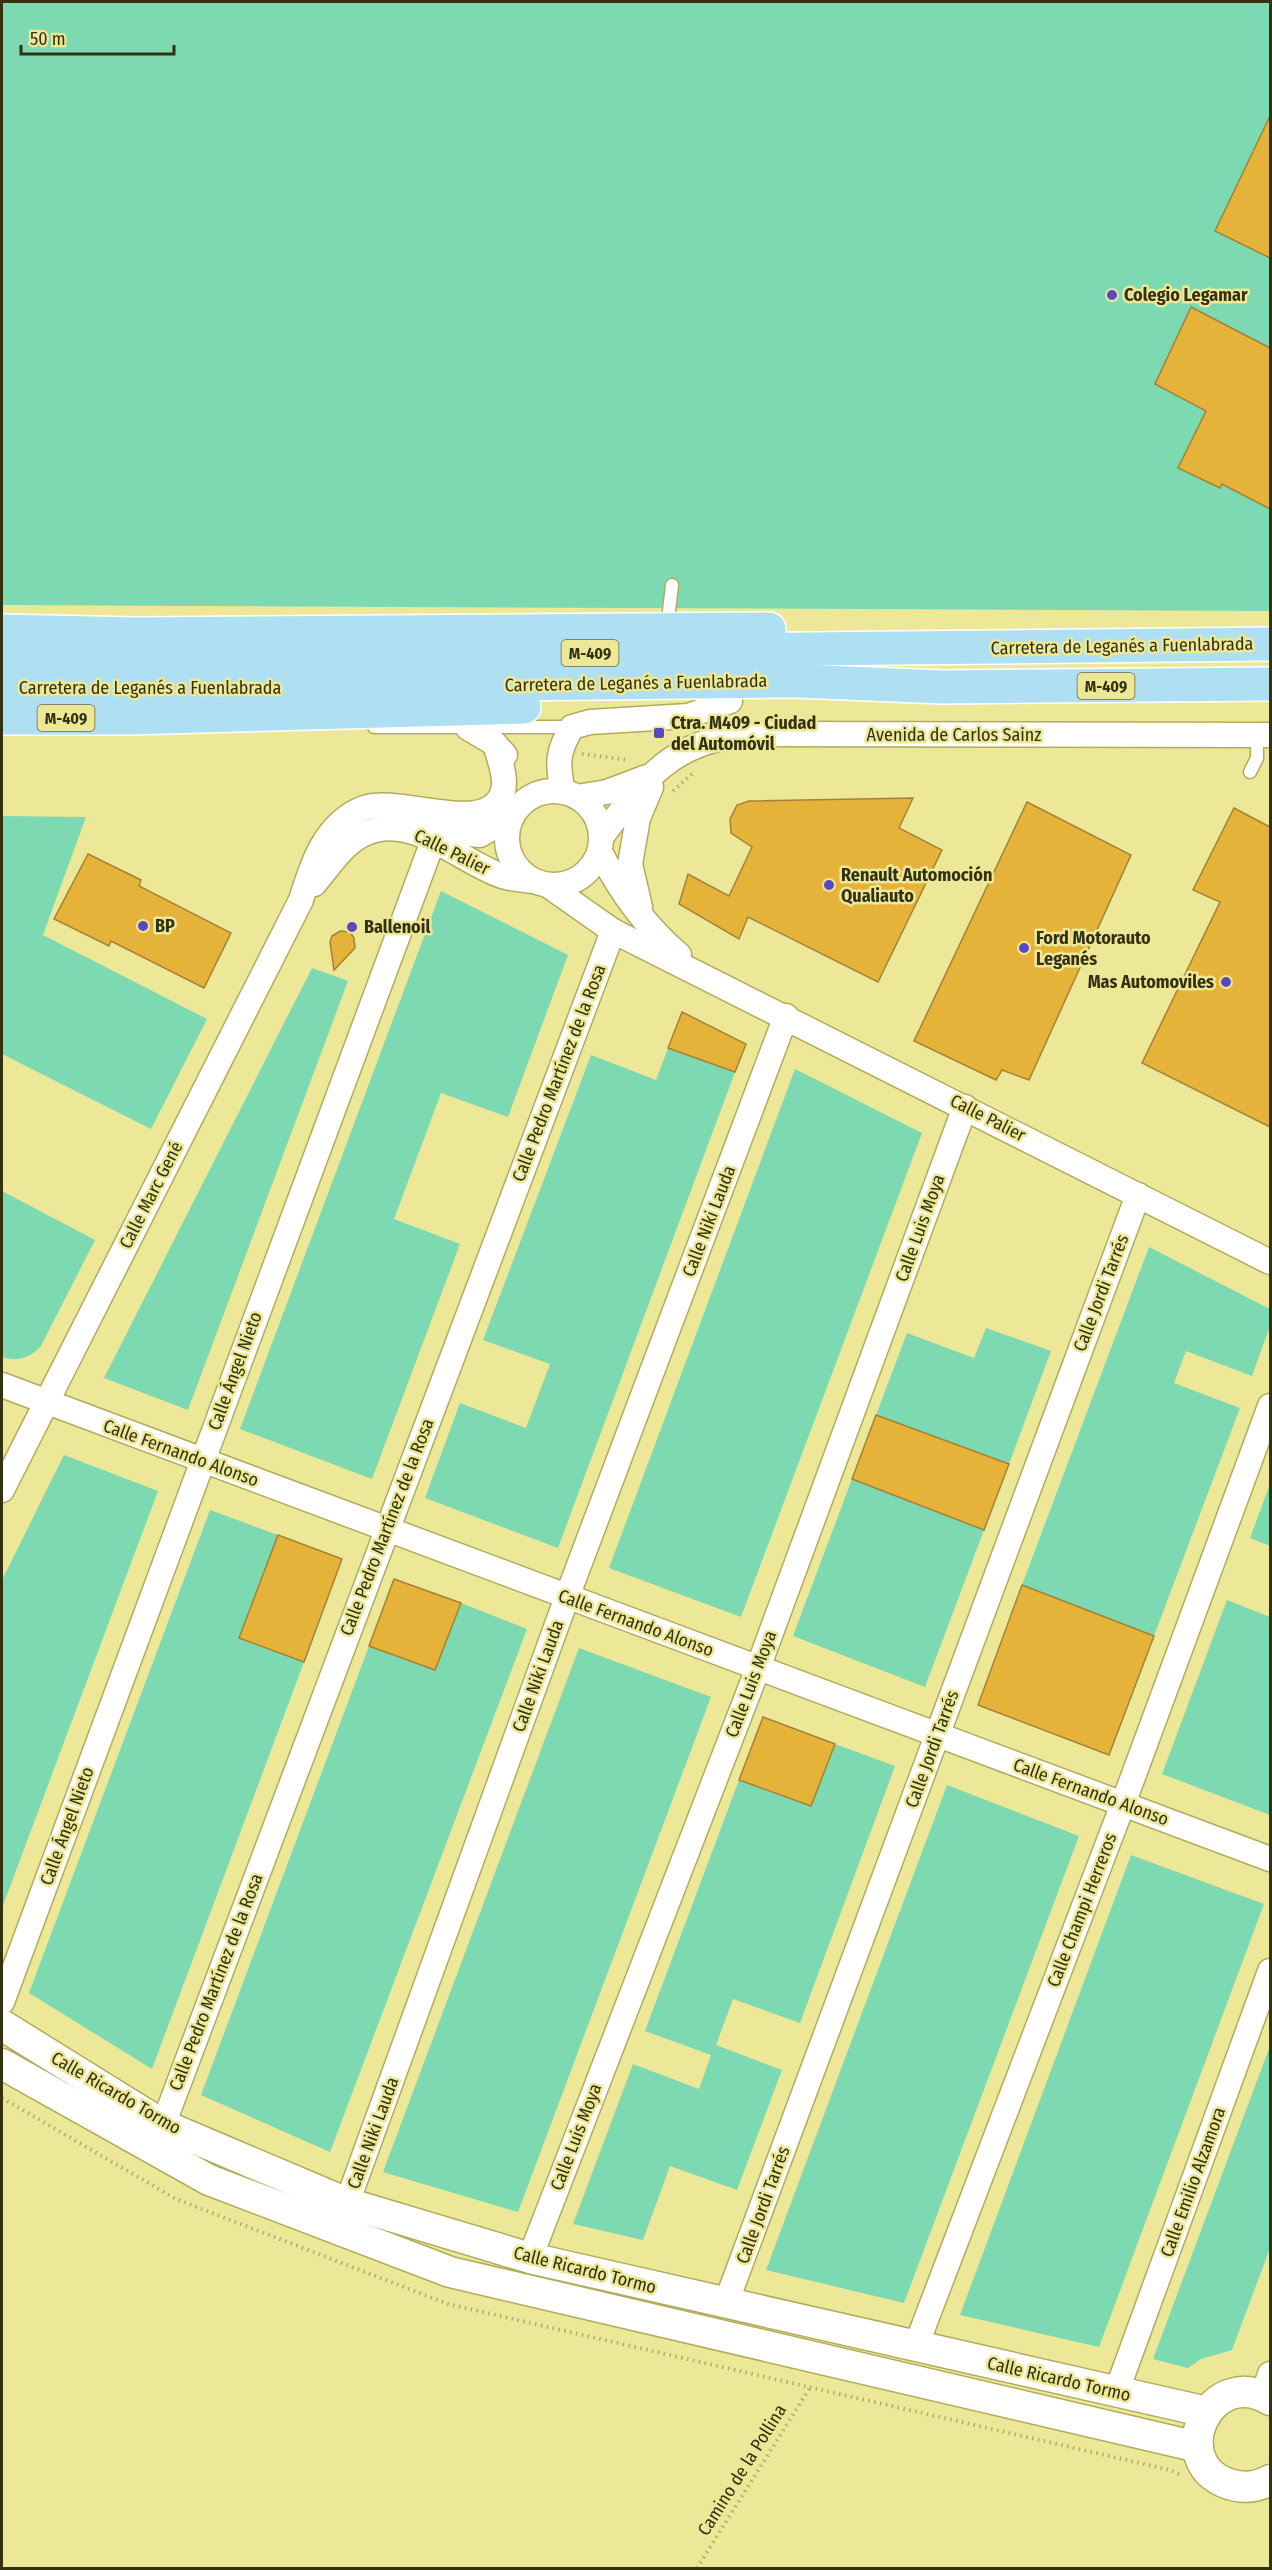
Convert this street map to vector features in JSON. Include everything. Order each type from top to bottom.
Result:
[{"type":"highway","name":"M-409","points":[[2,625],[44,630]]},
{"type":"highway","name":"M-409","points":[[2,631],[44,630],[137,634],[667,628],[1052,631],[1178,646]]},
{"type":"highway","name":"Carretera de Leganés a Fuenlabrada","points":[[2,658],[1270,644]]},
{"type":"highway","name":"Carretera de Leganés a Fuenlabrada","points":[[2,689],[798,681],[942,687],[1270,684]]},
{"type":"highway","name":"M-409","points":[[2,718],[131,718],[874,697],[942,687]]},
{"type":"street","points":[[468,728],[495,744],[511,761],[516,775],[516,810],[507,830],[507,845],[511,860],[520,872],[541,884],[566,885],[581,878],[592,867],[601,844],[594,813],[570,794],[558,769],[560,747],[572,727],[590,722],[688,716],[730,701]]},
{"type":"street","name":"Avenida de Carlos Sainz","points":[[570,794],[607,792],[653,772],[694,747],[718,739],[760,734],[1264,736]]},
{"type":"street","name":"Calle Palier","points":[[302,900],[317,856],[333,831],[345,819],[364,808],[388,805],[414,807],[455,815],[474,815],[488,809],[502,795],[503,776],[495,744]]},
{"type":"street","points":[[643,918],[630,864],[638,818],[653,772]]},
{"type":"street","name":"Avenida de Carlos Sainz","points":[[601,844],[653,772]]},
{"type":"street","points":[[516,810],[533,795],[548,791],[570,794]]},
{"type":"street","name":"Calle Palier","points":[[317,856],[356,827],[387,819],[412,821],[446,832],[480,835],[516,810]]},
{"type":"street","name":"Calle Palier","points":[[302,900],[340,853],[362,835],[385,829],[405,830],[433,841],[502,876],[541,884],[613,931],[1270,1262]]},
{"type":"street","name":"Calle Ángel Nieto","points":[[2,2002],[433,841]]},
{"type":"street","name":"Calle Palier","points":[[601,844],[621,890],[662,941],[704,976]]},
{"type":"street","name":"Calle Marc Gené","points":[[2,1490],[302,900]]},
{"type":"street","name":"Calle Pedro Martínez de la Rosa","points":[[163,2125],[613,931]]},
{"type":"street","name":"Calle Niki Lauda","points":[[347,2203],[567,1597],[786,1017]]},
{"type":"street","name":"Calle Luis Moya","points":[[530,2258],[758,1668],[965,1107]]},
{"type":"street","name":"Calle Jordi Tarrés","points":[[726,2303],[1138,1195]]},
{"type":"street","name":"Calle Fernando Alonso","points":[[2,1385],[1270,1859]]},
{"type":"street","name":"Calle Champi Herreros","points":[[916,2346],[1123,1804],[1270,1406]]},
{"type":"street","name":"Calle Emilio Alzamora","points":[[1116,2393],[1270,1971]]},
{"type":"street","name":"Calle Ricardo Tormo","points":[[2,2025],[163,2125],[347,2203],[530,2258],[1207,2412]]},
{"type":"street","name":"Calle Ricardo Tormo","points":[[2,2064],[209,2180],[450,2272],[1198,2447]]},
{"type":"street","points":[[1268,2390],[1232,2394],[1218,2400],[1207,2412],[1199,2428],[1198,2447],[1206,2466],[1221,2481],[1235,2487],[1249,2488],[1270,2480]]},
{"type":"lane","points":[[667,628],[672,585]]},
{"type":"lane","points":[[131,718],[206,729]]},
{"type":"lane","points":[[359,728],[572,727]]},
{"type":"lane","points":[[1250,772],[1264,736]]},
{"type":"path","points":[[669,794],[694,773]]},
{"type":"path","name":"Camino de la Pollina","points":[[696,2568],[811,2386]]},
{"type":"green space","points":[[2,2],[1270,2],[1270,611],[2,605]]},
{"type":"green space","points":[[2,816],[86,817],[43,935],[207,1019],[151,1129],[2,1054]]},
{"type":"green space","points":[[441,891],[568,955],[508,1117],[441,1093],[394,1219],[460,1244],[372,1479],[240,1429]]},
{"type":"green space","points":[[312,968],[348,981],[188,1410],[104,1378]]},
{"type":"green space","points":[[668,1048],[735,1072],[558,1548],[425,1498],[460,1403],[526,1428],[550,1364],[483,1340],[591,1055],[656,1080]]},
{"type":"green space","points":[[795,1069],[922,1133],[741,1617],[609,1568]]},
{"type":"green space","points":[[2,1191],[95,1240],[41,1346],[28,1356],[18,1359],[2,1357]]},
{"type":"green space","points":[[1149,1247],[1270,1309],[1270,1326],[1252,1376],[1186,1351],[1174,1383],[1240,1408],[1154,1636],[1022,1585]]},
{"type":"green space","points":[[986,1328],[1051,1351],[1009,1464],[876,1415],[907,1333],[974,1358]]},
{"type":"green space","points":[[64,1455],[158,1491],[2,1908],[2,1580]]},
{"type":"green space","points":[[852,1479],[984,1530],[925,1687],[793,1636]]},
{"type":"green space","points":[[1270,1484],[1270,1546],[1250,1538]]},
{"type":"green space","points":[[210,1510],[278,1535],[240,1638],[304,1662],[152,2069],[29,1993]]},
{"type":"green space","points":[[1227,1600],[1270,1617],[1270,1815],[1162,1774]]},
{"type":"green space","points":[[461,1603],[527,1629],[330,2152],[201,2095],[369,1646],[435,1670]]},
{"type":"green space","points":[[579,1648],[711,1697],[518,2212],[383,2172]]},
{"type":"green space","points":[[835,1744],[895,1766],[800,2023],[733,1999],[716,2045],[782,2070],[737,2190],[670,2166],[643,2240],[573,2224],[633,2064],[699,2089],[711,2055],[645,2031],[739,1780],[811,1806]]},
{"type":"green space","points":[[947,1785],[1079,1836],[904,2303],[766,2270]]},
{"type":"green space","points":[[1131,1855],[1264,1904],[1099,2347],[960,2315]]},
{"type":"green space","points":[[1270,2046],[1270,2248],[1232,2350],[1201,2359],[1188,2368],[1153,2359]]},
{"type":"building","points":[[1270,116],[1270,258],[1215,231]]},
{"type":"building","points":[[1191,307],[1270,348],[1270,509],[1222,484],[1220,488],[1178,468],[1206,411],[1155,384]]},
{"type":"building","name":"Renault Automoción Qualiauto","points":[[913,798],[899,828],[942,850],[878,982],[748,917],[739,939],[679,904],[688,874],[729,896],[752,847],[731,833],[730,819],[737,805],[749,801]]},
{"type":"building","name":"Ford Motorauto Leganés","points":[[1027,802],[1131,855],[1029,1080],[1002,1070],[996,1080],[914,1041]]},
{"type":"building","name":"Mas Automoviles","points":[[1234,808],[1270,827],[1270,1127],[1142,1063],[1220,902],[1193,890]]},
{"type":"building","name":"BP","points":[[88,854],[141,880],[139,886],[231,933],[204,988],[111,941],[109,946],[54,919]]},
{"type":"building","points":[[340,931],[350,932],[354,938],[355,948],[334,970],[330,942],[332,936]]},
{"type":"building","points":[[682,1012],[746,1044],[735,1072],[668,1048]]},
{"type":"building","points":[[876,1415],[1009,1464],[984,1530],[852,1479]]},
{"type":"building","points":[[278,1535],[342,1559],[304,1662],[239,1638]]},
{"type":"building","points":[[394,1579],[461,1603],[435,1670],[369,1646]]},
{"type":"building","points":[[1022,1585],[1154,1636],[1109,1755],[978,1705]]},
{"type":"building","points":[[763,1717],[835,1744],[811,1806],[739,1780]]},
{"type":"place","name":"Colegio Legamar","points":[[1112,295]]},
{"type":"place","name":"Ctra. M409 - Ciudad del Automóvil","points":[[659,733]]},
{"type":"place","name":"Renault Automoción Qualiauto","points":[[829,885]]},
{"type":"place","name":"BP","points":[[143,926]]},
{"type":"place","name":"Ballenoil","points":[[352,927]]},
{"type":"place","name":"Ford Motorauto Leganés","points":[[1024,948]]},
{"type":"place","name":"Mas Automoviles","points":[[1226,982]]}]
